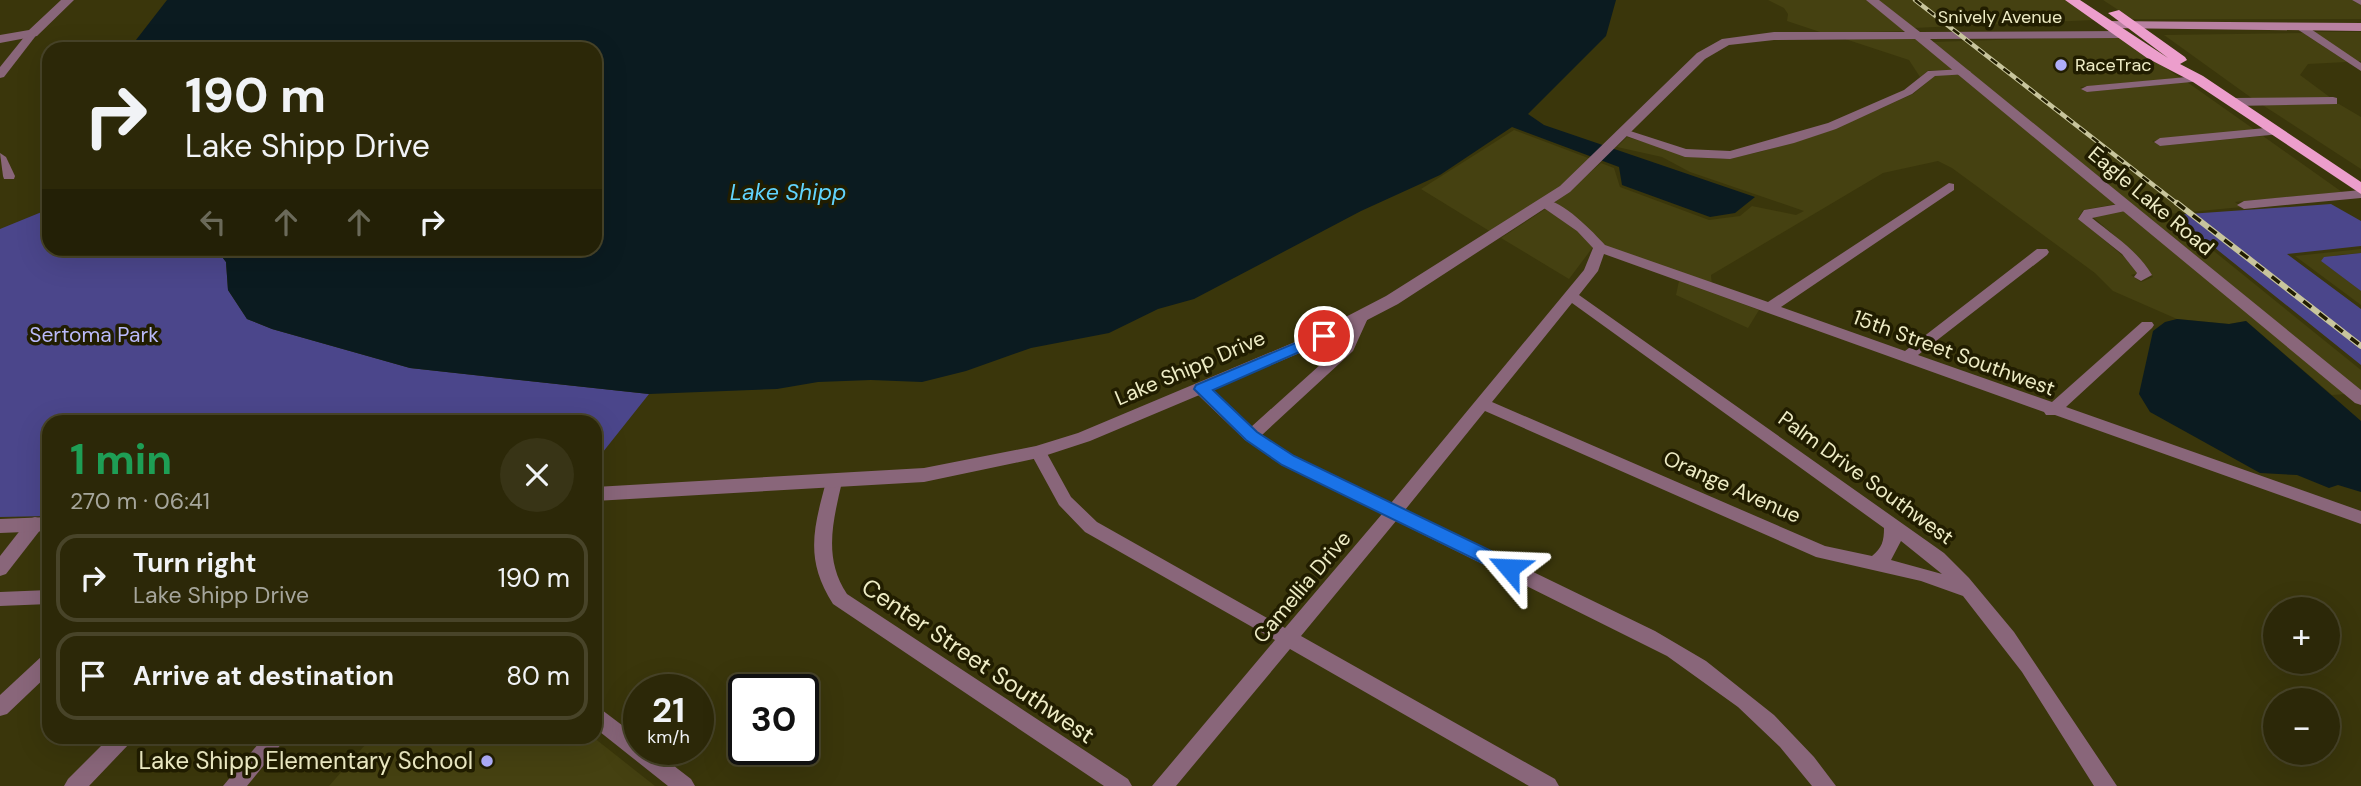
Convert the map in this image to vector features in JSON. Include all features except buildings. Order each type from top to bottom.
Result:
[{"type":"highway","points":[[2071,0],[2108,24],[2145,34],[2174,54],[2198,79]]},
{"type":"highway","points":[[2094,0],[2152,55],[2198,79],[2361,191]]},
{"type":"main road","name":"Snively Avenue","points":[[2126,29],[2253,23],[2301,27]]},
{"type":"main road","name":"Snively Avenue","points":[[2145,34],[2361,27]]},
{"type":"street","points":[[0,54],[55,0]]},
{"type":"street","points":[[0,75],[33,33],[68,0]]},
{"type":"street","name":"Eagle Lake Road","points":[[1872,0],[1965,72],[2125,207],[2361,399]]},
{"type":"street","name":"Snively Avenue","points":[[1916,34],[1951,28],[2108,24]]},
{"type":"street","points":[[2301,27],[2361,68]]},
{"type":"street","name":"Snively Avenue","points":[[1916,34],[1962,36],[2126,29]]},
{"type":"street","points":[[0,39],[33,33]]},
{"type":"street","name":"Lake Shipp Drive","points":[[602,494],[834,482],[957,470],[1038,452],[1084,437],[1202,389],[1361,318],[1546,203],[1591,166],[1701,55],[1726,43],[1785,36],[1916,34]]},
{"type":"street","points":[[1621,136],[1685,153],[1730,155],[1826,128],[1908,92],[1932,73],[1965,72]]},
{"type":"street","points":[[2087,89],[2198,79]]},
{"type":"street","points":[[2233,102],[2333,101]]},
{"type":"street","points":[[2160,142],[2276,131]]},
{"type":"street","points":[[0,157],[9,176]]},
{"type":"street","points":[[1768,309],[1949,187]]},
{"type":"street","points":[[2244,205],[2361,191]]},
{"type":"street","name":"15th Street Southwest","points":[[1546,203],[1582,228],[1600,248],[2052,411],[2361,518]]},
{"type":"street","points":[[2125,207],[2089,213],[2085,219],[2136,261],[2146,275],[2141,277]]},
{"type":"street","name":"Camellia Drive","points":[[1163,786],[1288,639],[1591,271],[1600,248]]},
{"type":"street","points":[[1905,358],[2042,252]]},
{"type":"street","name":"Palm Drive Southwest","points":[[1570,295],[1938,558],[1972,592],[2007,637],[2106,786]]},
{"type":"street","points":[[1251,436],[1348,348],[1361,318]]},
{"type":"street","points":[[2052,411],[2147,325]]},
{"type":"street","points":[[1202,389],[1251,436],[1288,460],[1648,636],[1694,662],[1772,723],[1825,786]]},
{"type":"street","name":"Orange Avenue","points":[[1481,403],[1822,552],[1923,574],[1972,592]]},
{"type":"street","points":[[1038,452],[1065,500],[1091,527],[1548,786]]},
{"type":"street","name":"Center Street Southwest","points":[[834,482],[821,557],[826,578],[840,599],[1121,786]]},
{"type":"street","points":[[1876,563],[1892,546],[1895,538],[1892,523]]},
{"type":"street","points":[[0,526],[42,524]]},
{"type":"street","points":[[0,569],[42,524]]},
{"type":"street","points":[[0,599],[42,597]]},
{"type":"street","points":[[0,708],[42,669]]},
{"type":"street","points":[[602,722],[684,786]]},
{"type":"street","points":[[75,786],[116,744]]},
{"type":"street","points":[[234,786],[271,744]]},
{"type":"shaded area","points":[[1768,0],[1867,0],[1909,31],[1823,33],[1787,21],[1788,14],[1784,8]]},
{"type":"shaded area","points":[[1877,0],[2067,0],[2095,20],[1913,28]]},
{"type":"shaded area","points":[[2103,0],[2352,0],[2361,5],[2361,19],[2132,19]]},
{"type":"shaded area","points":[[2313,32],[2361,32],[2361,61],[2356,61]]},
{"type":"shaded area","points":[[2303,33],[2347,62],[2308,64],[2300,75],[2331,98],[2253,99],[2164,35]]},
{"type":"shaded area","points":[[1915,36],[1957,70],[1929,70],[1920,77],[1909,60],[1839,37]]},
{"type":"shaded area","points":[[2120,36],[2180,78],[2080,87],[2087,92],[2187,82],[2255,130],[2152,141],[2160,146],[2263,136],[2342,192],[2235,202],[2242,207],[2168,214],[2361,370],[2361,392],[1932,42]]},
{"type":"shaded area","points":[[1936,75],[1963,75],[2116,204],[2083,210],[2078,218],[2129,261],[2138,273],[2131,275],[2141,282],[2153,277],[2131,250],[2093,217],[2124,211],[2347,394],[2332,395],[2246,321],[2229,324],[2177,319],[2113,291],[2095,273],[1952,168],[1938,161],[1883,173],[1711,275],[1712,286],[1604,246],[1553,204],[1601,163],[1614,168],[1620,187],[1709,220],[1740,216],[1752,206],[1796,215],[1804,211],[1690,172],[1662,157],[1617,147],[1627,137],[1694,157],[1724,159],[1760,152],[1834,129],[1913,94]]},
{"type":"shaded area","points":[[2261,104],[2339,104],[2361,117],[2361,169]]},
{"type":"shaded area","points":[[1514,130],[1591,159],[1560,187],[1491,232],[1421,189]]},
{"type":"shaded area","points":[[1547,208],[1571,224],[1593,247],[1569,279],[1501,238]]},
{"type":"shaded area","points":[[2361,249],[2361,253],[2337,255],[2321,261],[2361,291],[2361,305],[2295,256]]},
{"type":"shaded area","points":[[1679,281],[1759,310],[1748,328],[1676,295]]},
{"type":"shaded area","name":"Lake Shipp Elementary School","points":[[366,744],[602,744],[623,761],[623,765],[628,765],[655,786],[329,786]]},
{"type":"green space","points":[[2331,204],[2361,221],[2361,246],[2287,254],[2361,309],[2361,365],[2174,215]]},
{"type":"green space","name":"Sertoma Park","points":[[42,212],[42,256],[221,256],[226,262],[228,290],[247,319],[272,329],[410,368],[649,394],[602,453],[602,415],[42,415],[42,516],[0,517],[0,229]]},
{"type":"green space","points":[[2361,253],[2361,291],[2321,261],[2324,257]]},
{"type":"water","name":"Lake Shipp","points":[[167,0],[1616,0],[1606,36],[1528,114],[1544,125],[1755,197],[1735,213],[1710,217],[1622,185],[1619,167],[1512,127],[1440,175],[1361,211],[1194,299],[1158,309],[1109,333],[1031,348],[966,371],[922,382],[818,382],[777,389],[649,394],[410,368],[272,329],[247,319],[228,290],[226,262],[221,256],[602,256],[602,42],[134,42]]},
{"type":"water","points":[[2177,319],[2229,324],[2246,321],[2361,421],[2361,492],[2338,485],[2329,488],[2297,475],[2260,473],[2150,412],[2139,394],[2153,331],[2165,322]]},
{"type":"railway","points":[[1915,0],[2179,205]]},
{"type":"railway","points":[[2177,203],[2361,346]]},
{"type":"place","name":"RaceTrac","points":[[2061,65]]},
{"type":"place","name":"Lake Shipp Elementary School","points":[[487,761]]},
{"type":"route","points":[[1324,336],[1202,389],[1251,436],[1288,460],[1509,568]]}]
